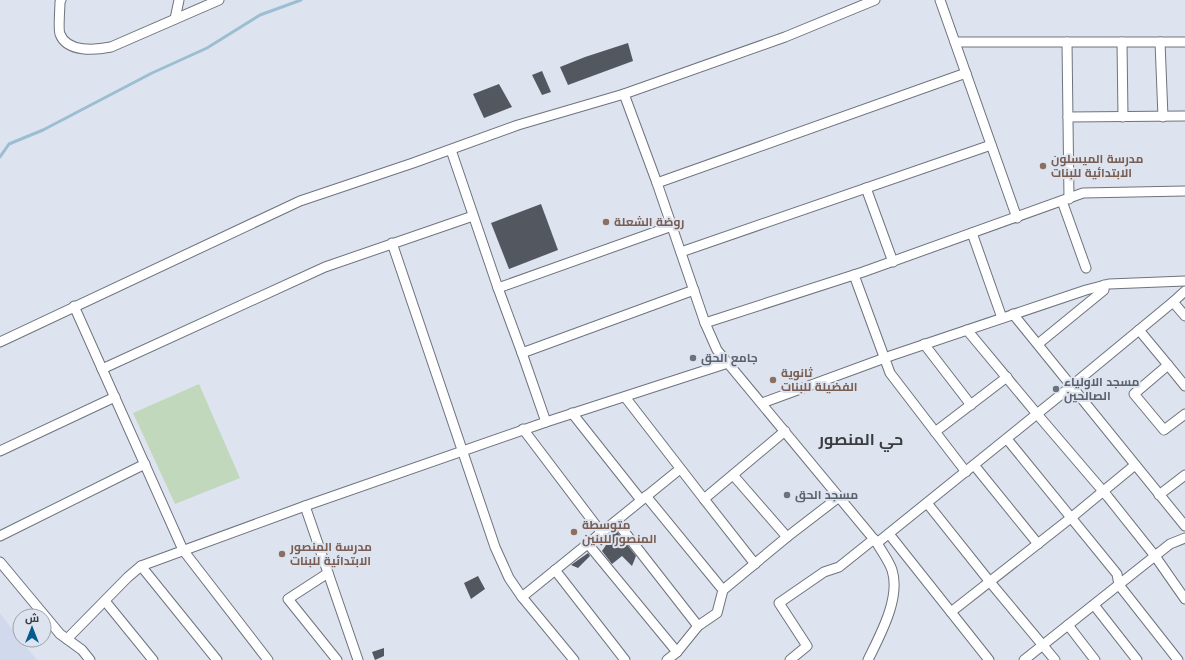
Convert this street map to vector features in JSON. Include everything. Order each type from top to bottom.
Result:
[{"type":"street","points":[[61,0],[60,34],[67,44],[81,49],[96,50],[111,47],[219,0]]},
{"type":"street","points":[[174,19],[179,0]]},
{"type":"street","points":[[0,342],[300,201],[451,150],[518,125],[624,94],[785,37],[876,0]]},
{"type":"street","points":[[940,0],[1017,218]]},
{"type":"street","points":[[955,42],[1185,42]]},
{"type":"street","points":[[1067,42],[1068,117],[1066,200],[1086,268]]},
{"type":"street","points":[[1122,42],[1123,117]]},
{"type":"street","points":[[1160,42],[1163,116]]},
{"type":"street","points":[[657,182],[966,73]]},
{"type":"street","points":[[624,94],[657,182],[705,323],[717,350],[875,541],[892,570],[894,587],[891,607],[868,660]]},
{"type":"street","points":[[1068,117],[1185,116]]},
{"type":"street","points":[[681,252],[991,145]]},
{"type":"street","points":[[451,150],[546,422]]},
{"type":"street","points":[[866,188],[893,262]]},
{"type":"street","points":[[705,323],[893,262],[1083,193],[1185,191]]},
{"type":"street","points":[[102,369],[325,267],[473,216]]},
{"type":"street","points":[[498,288],[672,226]]},
{"type":"street","points":[[972,233],[1002,318]]},
{"type":"street","points":[[392,244],[495,547],[509,578],[522,597],[574,660]]},
{"type":"street","points":[[854,275],[890,373],[966,472]]},
{"type":"street","points":[[762,403],[924,344],[1104,285],[1185,281]]},
{"type":"street","points":[[1038,344],[1104,290],[1104,285]]},
{"type":"street","points":[[522,353],[694,290]]},
{"type":"street","points":[[790,660],[807,646],[779,603],[824,572],[839,567],[875,541],[889,534],[1072,386],[1185,291]]},
{"type":"street","points":[[1173,302],[1185,316]]},
{"type":"street","points":[[74,306],[183,550],[268,660]]},
{"type":"street","points":[[1013,314],[1185,526]]},
{"type":"street","points":[[967,330],[1155,556],[1185,599]]},
{"type":"street","points":[[1139,330],[1185,386]]},
{"type":"street","points":[[924,344],[971,404]]},
{"type":"street","points":[[67,640],[141,566],[523,429],[728,364]]},
{"type":"street","points":[[1168,366],[1134,394],[1164,430],[1185,414]]},
{"type":"street","points":[[935,432],[1006,377]]},
{"type":"street","points":[[0,451],[115,397]]},
{"type":"street","points":[[624,397],[755,564]]},
{"type":"street","points":[[572,413],[723,590]]},
{"type":"street","points":[[523,429],[601,532]]},
{"type":"street","points":[[704,499],[785,431]]},
{"type":"street","points":[[1006,439],[1072,517],[1117,574],[1118,585],[1178,660]]},
{"type":"street","points":[[0,536],[145,464]]},
{"type":"street","points":[[974,465],[1038,544]]},
{"type":"street","points":[[951,612],[1072,517],[1135,465]]},
{"type":"street","points":[[522,597],[680,469]]},
{"type":"street","points":[[734,475],[787,537]]},
{"type":"street","points":[[1159,495],[1185,475]]},
{"type":"street","points":[[667,660],[677,652],[698,626],[717,613],[723,590],[787,537],[839,497]]},
{"type":"street","points":[[927,502],[990,582],[1056,660]]},
{"type":"street","points":[[305,506],[358,660]]},
{"type":"street","points":[[616,521],[698,626]]},
{"type":"street","points":[[889,534],[989,660]]},
{"type":"street","points":[[1024,660],[1170,544],[1184,539]]},
{"type":"street","points":[[588,544],[677,652]]},
{"type":"street","points":[[0,562],[60,634],[82,650],[90,660]]},
{"type":"street","points":[[141,566],[217,660]]},
{"type":"street","points":[[555,570],[625,660]]},
{"type":"street","points":[[328,573],[288,599],[337,660]]},
{"type":"street","points":[[105,601],[153,660]]},
{"type":"street","points":[[1094,605],[1137,660]]},
{"type":"street","points":[[1068,625],[1095,660]]},
{"type":"shaded area","points":[[0,613],[12,629],[12,648],[27,648],[37,660],[0,660]]},
{"type":"green space","points":[[199,384],[240,478],[175,504],[133,413]]},
{"type":"building","points":[[628,43],[633,61],[568,85],[560,67]]},
{"type":"building","points":[[542,71],[551,92],[542,95],[532,75]]},
{"type":"building","points":[[499,84],[512,107],[484,118],[473,94]]},
{"type":"building","points":[[541,204],[558,250],[509,269],[491,223]]},
{"type":"building","points":[[615,529],[636,556],[632,566],[622,556],[612,564],[602,551],[612,536],[610,534]]},
{"type":"building","points":[[588,553],[590,556],[578,568],[571,565]]},
{"type":"building","points":[[478,576],[485,589],[471,599],[464,583]]},
{"type":"building","points":[[384,648],[384,656],[375,660],[372,652]]},
{"type":"waterway","points":[[0,157],[9,144],[43,130],[152,73],[207,48],[260,15],[301,0]]},
{"type":"place","name":"مدرسة الميسلون الابتدائية للبنات","points":[[1043,166]]},
{"type":"place","name":"روضة الشعلة","points":[[606,222]]},
{"type":"place","name":"جامع الحق","points":[[693,358]]},
{"type":"place","name":"ثانوية الفضيلة للبنات","points":[[773,380]]},
{"type":"place","name":"مسجد الاولياء الصالحين","points":[[1056,389]]},
{"type":"place","name":"مسجد الحق","points":[[787,495]]},
{"type":"place","name":"متوسطة المنصور للبنين","points":[[574,532]]},
{"type":"place","name":"مدرسة المنصور الابتدائية للبنات","points":[[282,554]]},
{"type":"district","name":"حي المنصور","points":[[861,439]]}]
